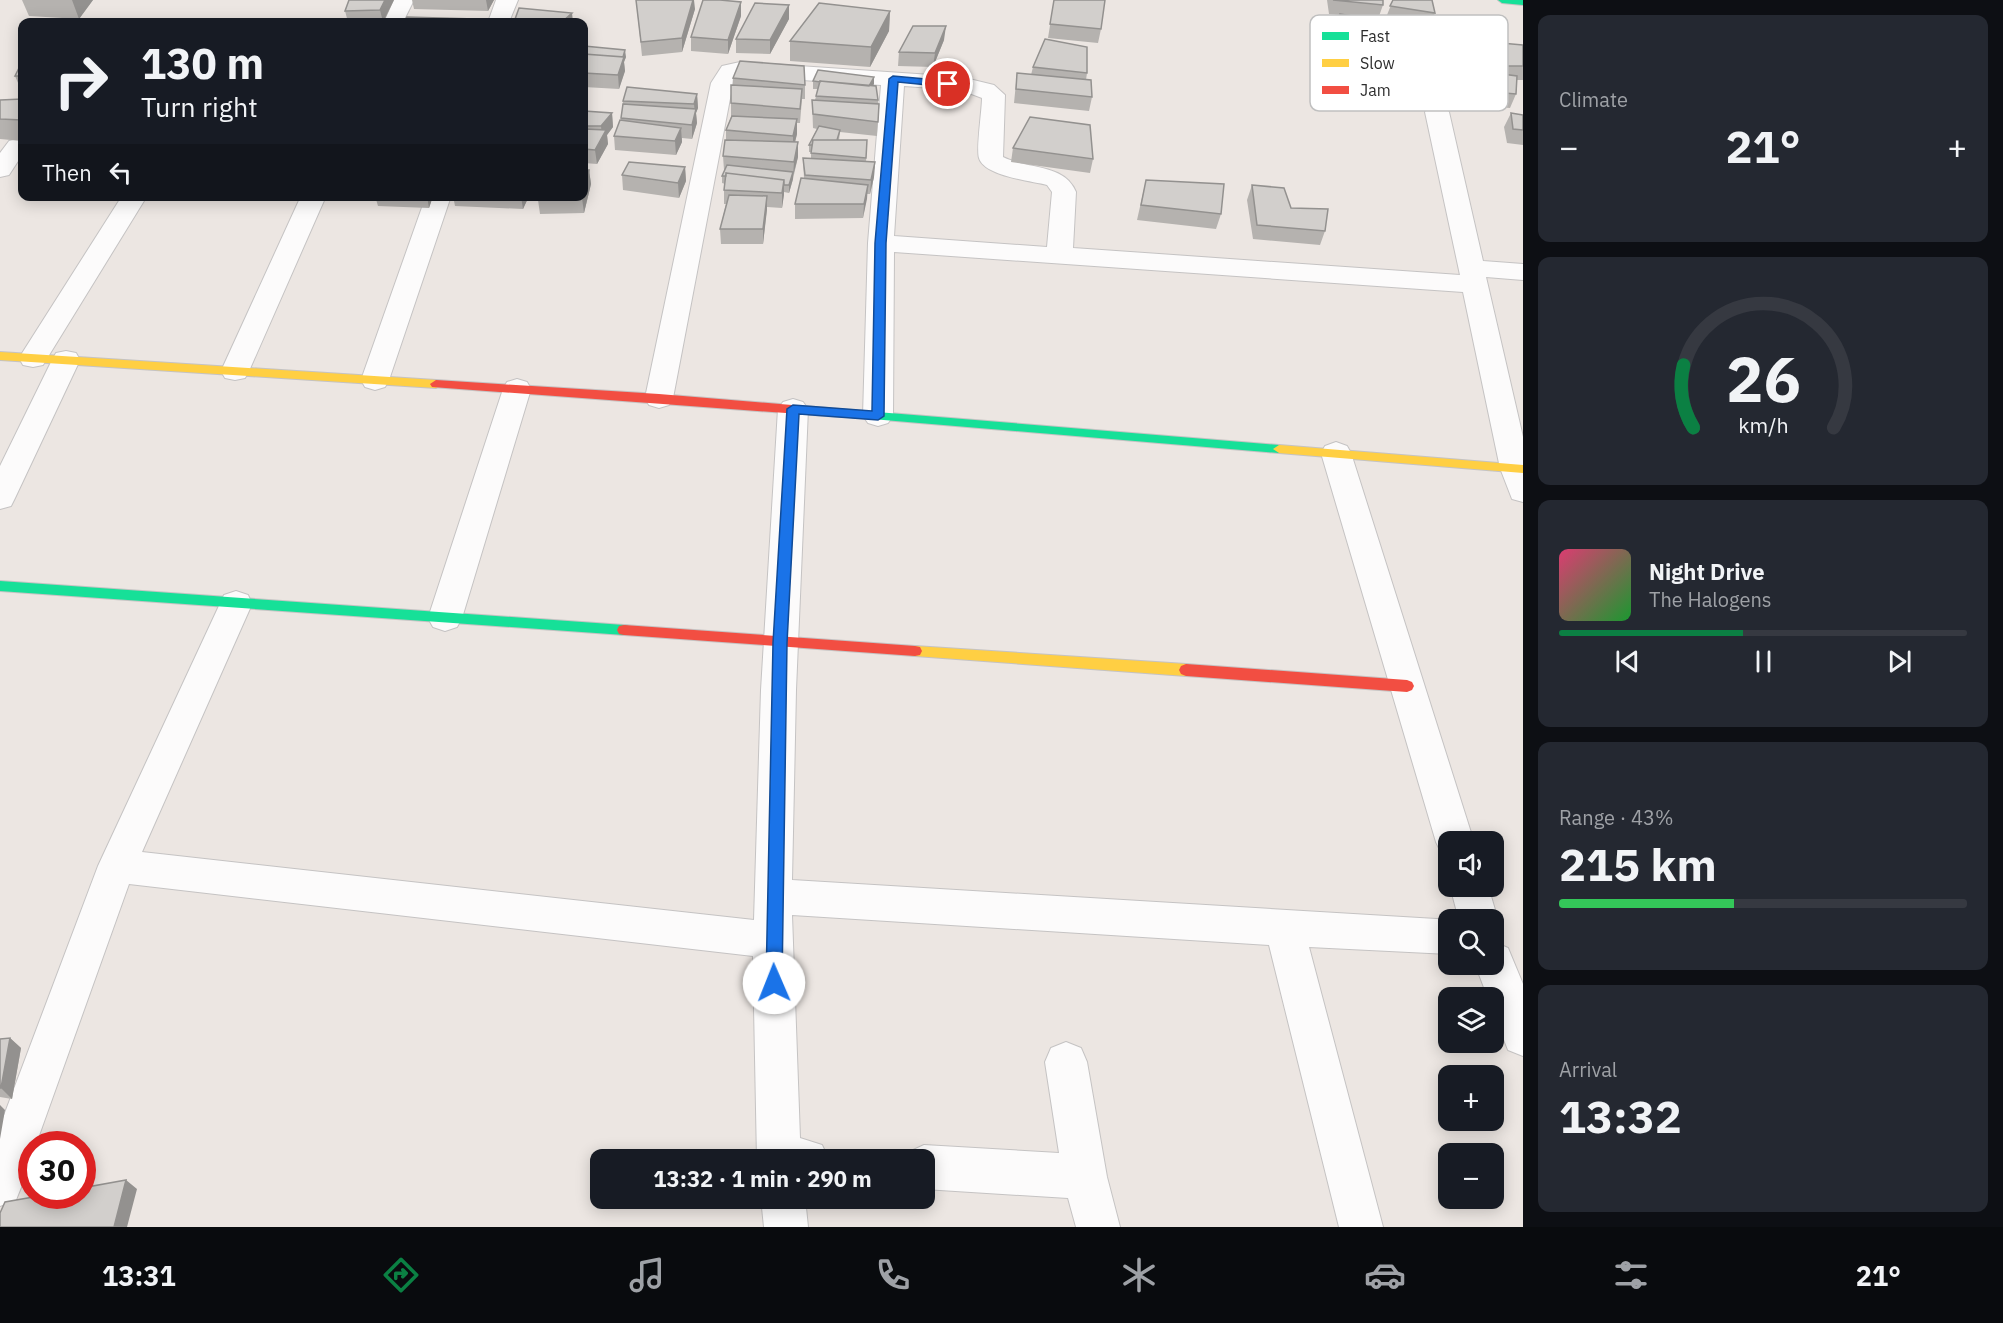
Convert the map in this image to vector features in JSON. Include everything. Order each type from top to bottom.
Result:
[{"type":"street","points":[[395,18],[403,0]]},
{"type":"street","points":[[500,18],[507,0]]},
{"type":"street","points":[[1502,0],[1523,2]]},
{"type":"street","points":[[659,398],[719,95],[725,76],[730,71],[755,70],[893,79],[966,85],[988,90],[994,95],[991,158],[1001,166],[1055,179],[1064,192],[1059,256]]},
{"type":"street","points":[[878,416],[881,243],[893,79]]},
{"type":"street","points":[[0,356],[659,398],[1336,453],[1520,476],[1437,112]]},
{"type":"street","points":[[0,170],[17,146]]},
{"type":"street","points":[[33,358],[132,201]]},
{"type":"street","points":[[234,371],[312,201]]},
{"type":"street","points":[[375,380],[437,201]]},
{"type":"street","points":[[881,243],[1059,256],[1474,277],[1523,272]]},
{"type":"street","points":[[0,498],[66,360]]},
{"type":"street","points":[[445,618],[517,389]]},
{"type":"street","points":[[786,1149],[773,940],[780,643],[793,409]]},
{"type":"street","points":[[1336,453],[1452,831]]},
{"type":"street","points":[[0,586],[1407,686]]},
{"type":"street","points":[[0,1184],[117,866],[236,604]]},
{"type":"street","points":[[117,866],[773,940]]},
{"type":"street","points":[[774,896],[1438,935]]},
{"type":"street","points":[[1284,928],[1361,1227]]},
{"type":"street","points":[[1499,975],[1523,1036]]},
{"type":"street","points":[[1066,1062],[1085,1177],[1098,1227]]},
{"type":"street","points":[[935,1168],[1085,1177]]},
{"type":"street","points":[[786,1209],[786,1227]]},
{"type":"building","points":[[349,0],[385,0],[380,10],[345,11]]},
{"type":"building","points":[[636,0],[693,0],[682,38],[641,42]]},
{"type":"building","points":[[703,0],[741,2],[728,40],[691,37]]},
{"type":"building","points":[[1054,0],[1105,0],[1101,29],[1050,24]]},
{"type":"building","points":[[1333,0],[1383,0],[1383,5]]},
{"type":"building","points":[[1393,0],[1432,0],[1435,13],[1390,6]]},
{"type":"building","points":[[755,3],[789,5],[770,40],[736,39]]},
{"type":"building","points":[[819,3],[890,11],[871,47],[790,41]]},
{"type":"building","points":[[519,8],[572,13],[566,18],[515,18]]},
{"type":"building","points":[[913,26],[946,26],[935,53],[899,52]]},
{"type":"building","points":[[1045,39],[1087,47],[1087,73],[1033,67]]},
{"type":"building","points":[[1508,44],[1523,45],[1523,66],[1508,66]]},
{"type":"building","points":[[588,46],[625,50],[623,57],[588,54]]},
{"type":"building","points":[[588,54],[624,57],[618,75],[588,73]]},
{"type":"building","points":[[740,61],[804,66],[805,85],[733,78]]},
{"type":"building","points":[[818,70],[874,77],[869,86],[813,81]]},
{"type":"building","points":[[1017,73],[1091,80],[1092,97],[1016,89]]},
{"type":"building","points":[[1508,75],[1517,76],[1516,94],[1508,93]]},
{"type":"building","points":[[820,81],[876,86],[878,100],[816,96]]},
{"type":"building","points":[[731,85],[802,89],[800,109],[731,103]]},
{"type":"building","points":[[627,87],[697,94],[694,104],[623,101]]},
{"type":"building","points":[[18,99],[18,120],[0,119],[0,100]]},
{"type":"building","points":[[812,100],[879,104],[878,122],[813,114]]},
{"type":"building","points":[[623,104],[696,109],[692,125],[621,118]]},
{"type":"building","points":[[588,111],[612,113],[601,126],[588,126]]},
{"type":"building","points":[[1511,113],[1523,115],[1523,130],[1513,129]]},
{"type":"building","points":[[732,116],[797,119],[793,136],[726,130]]},
{"type":"building","points":[[1030,117],[1090,125],[1093,159],[1013,148]]},
{"type":"building","points":[[620,120],[681,128],[675,141],[614,136]]},
{"type":"building","points":[[819,126],[840,130],[837,140],[813,140],[812,145],[809,145]]},
{"type":"building","points":[[588,129],[606,130],[595,150],[588,149]]},
{"type":"building","points":[[725,140],[798,142],[794,162],[723,156]]},
{"type":"building","points":[[813,140],[867,140],[866,158],[811,153]]},
{"type":"building","points":[[803,158],[875,162],[871,180],[805,175]]},
{"type":"building","points":[[629,162],[685,167],[678,183],[622,175]]},
{"type":"building","points":[[727,165],[793,172],[789,185],[784,185],[784,180],[726,173],[726,176],[722,176]]},
{"type":"building","points":[[726,173],[784,180],[782,193],[724,190]]},
{"type":"building","points":[[801,178],[868,185],[864,204],[795,204]]},
{"type":"building","points":[[1146,180],[1224,184],[1221,214],[1141,205]]},
{"type":"building","points":[[1252,185],[1284,188],[1291,208],[1328,209],[1325,231],[1257,225]]},
{"type":"building","points":[[729,195],[767,196],[763,229],[720,229]]},
{"type":"building","points":[[10,1038],[1,1088],[0,1088],[0,1039]]},
{"type":"building","points":[[126,1180],[114,1227],[0,1227],[0,1213],[5,1202],[18,1200],[18,1209],[96,1209],[96,1185]]},
{"type":"traffic: fast","points":[[1502,0],[1523,2]]},
{"type":"traffic: fast","points":[[840,413],[1279,449]]},
{"type":"traffic: fast","points":[[0,586],[624,630]]},
{"type":"traffic: slow","points":[[0,356],[436,384]]},
{"type":"traffic: slow","points":[[1279,449],[1523,469]]},
{"type":"traffic: slow","points":[[915,651],[1186,670]]},
{"type":"traffic: jam","points":[[436,384],[659,398],[840,413]]},
{"type":"traffic: jam","points":[[624,630],[915,651]]},
{"type":"traffic: jam","points":[[1186,670],[1407,686]]},
{"type":"route","points":[[774,983],[780,643],[793,409],[878,416],[881,243],[893,79],[948,84]]}]
